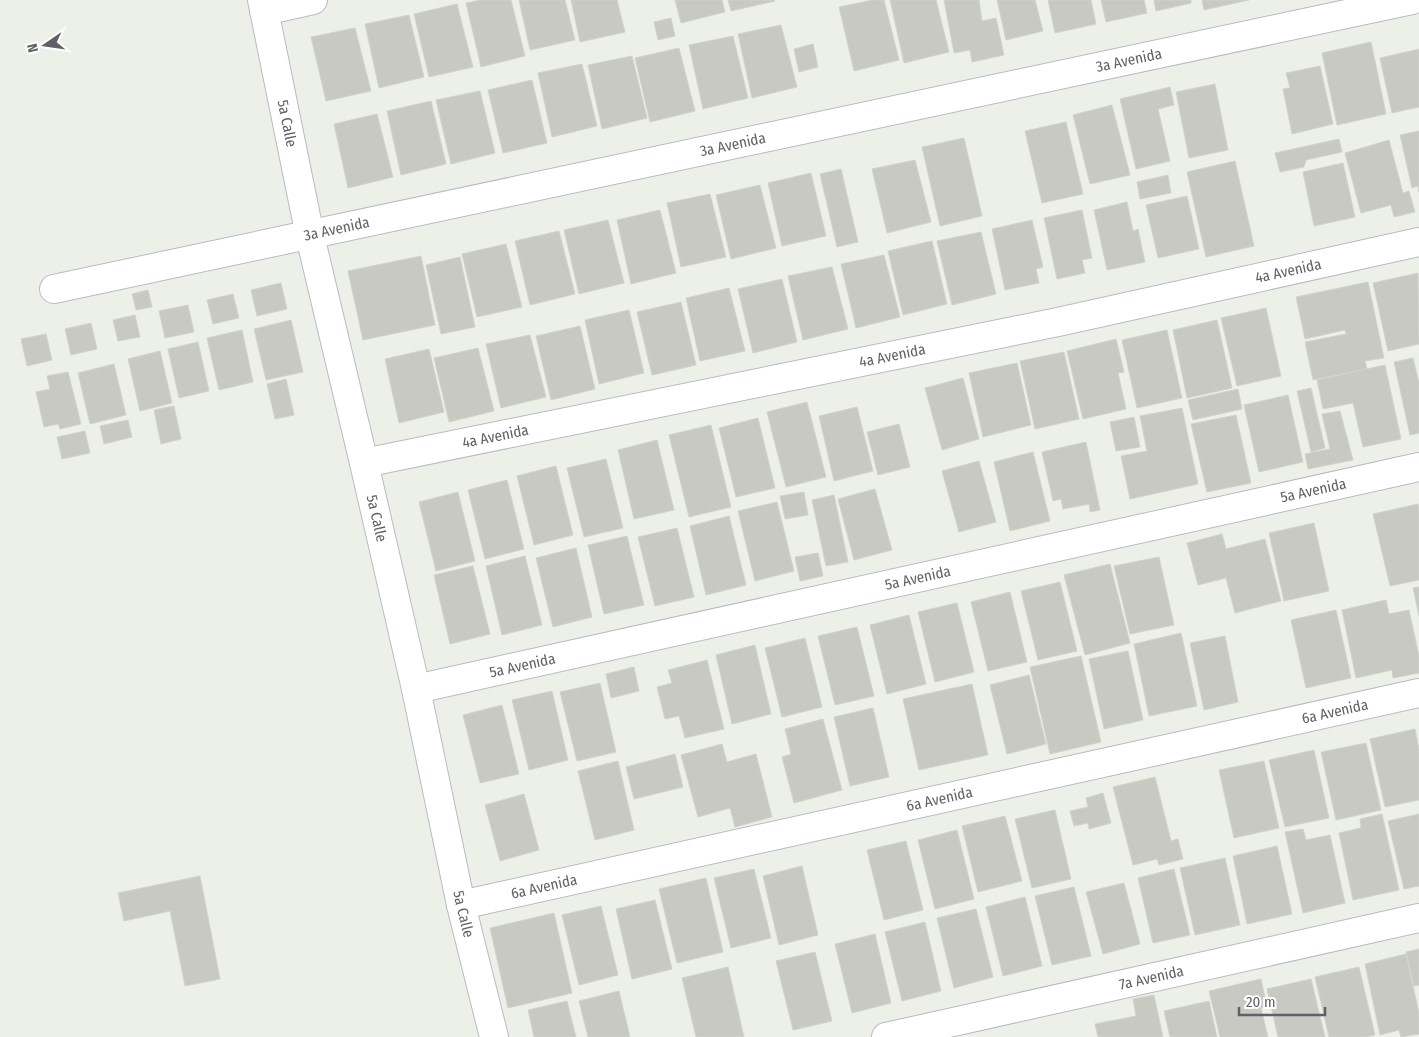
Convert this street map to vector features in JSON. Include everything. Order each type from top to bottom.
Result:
[{"type":"street","points":[[263,5],[313,0]]},
{"type":"street","name":"3a Avenida","points":[[54,289],[1412,0]]},
{"type":"street","name":"5a Calle","points":[[263,5],[310,236],[416,689],[461,905],[494,1037]]},
{"type":"street","name":"4a Avenida","points":[[364,463],[1058,322],[1419,242]]},
{"type":"street","name":"5a Avenida","points":[[416,689],[1419,466]]},
{"type":"street","name":"6a Avenida","points":[[461,905],[1419,693]]},
{"type":"street","name":"7a Avenida","points":[[886,1037],[1419,918]]},
{"type":"building","points":[[481,0],[511,0],[525,56],[481,67],[466,3]]},
{"type":"building","points":[[519,0],[565,0],[575,40],[530,50]]},
{"type":"building","points":[[571,0],[617,0],[625,32],[580,42]]},
{"type":"building","points":[[675,0],[722,0],[725,12],[681,23]]},
{"type":"building","points":[[728,0],[774,0],[775,1],[731,11]]},
{"type":"building","points":[[873,0],[884,0],[899,60],[854,71],[839,7]]},
{"type":"building","points":[[890,0],[936,0],[949,52],[904,63]]},
{"type":"building","points":[[944,0],[979,0],[982,21],[996,18],[1004,55],[972,62],[970,50],[954,53]]},
{"type":"building","points":[[997,0],[1035,0],[1043,31],[1006,40]]},
{"type":"building","points":[[1048,0],[1091,0],[1096,24],[1055,33]]},
{"type":"building","points":[[1101,0],[1144,0],[1147,13],[1106,22]]},
{"type":"building","points":[[1154,0],[1191,0],[1191,3],[1156,11]]},
{"type":"building","points":[[1202,0],[1249,0],[1204,10]]},
{"type":"building","points":[[457,4],[473,67],[429,77],[414,14]]},
{"type":"building","points":[[409,15],[424,77],[379,88],[365,24]]},
{"type":"building","points":[[671,18],[675,36],[658,40],[654,22]]},
{"type":"building","points":[[781,25],[797,87],[752,98],[738,34]]},
{"type":"building","points":[[355,28],[371,91],[326,101],[311,37]]},
{"type":"building","points":[[733,36],[748,98],[703,109],[689,45]]},
{"type":"building","points":[[1371,42],[1386,114],[1337,125],[1322,53]]},
{"type":"building","points":[[813,44],[818,67],[799,72],[794,49]]},
{"type":"building","points":[[679,48],[695,111],[650,122],[635,58]]},
{"type":"building","points":[[1419,49],[1419,107],[1392,113],[1380,58]]},
{"type":"building","points":[[632,56],[647,118],[602,129],[588,65]]},
{"type":"building","points":[[582,64],[597,126],[552,137],[538,73]]},
{"type":"building","points":[[1320,66],[1333,124],[1292,134],[1283,89],[1290,88],[1286,73]]},
{"type":"building","points":[[532,80],[547,143],[503,153],[488,90]]},
{"type":"building","points":[[1215,84],[1228,150],[1189,158],[1176,92]]},
{"type":"building","points":[[1170,87],[1174,105],[1158,109],[1170,161],[1136,169],[1120,99]]},
{"type":"building","points":[[480,91],[495,153],[451,164],[436,100]]},
{"type":"building","points":[[431,101],[446,164],[401,175],[387,111]]},
{"type":"building","points":[[1112,105],[1130,175],[1090,184],[1073,115]]},
{"type":"building","points":[[377,114],[393,177],[348,188],[334,124]]},
{"type":"building","points":[[1066,122],[1083,194],[1042,203],[1025,131]]},
{"type":"building","points":[[1419,131],[1419,192],[1418,186],[1412,188],[1400,135]]},
{"type":"building","points":[[964,138],[982,216],[940,226],[922,147]]},
{"type":"building","points":[[1339,139],[1342,152],[1306,160],[1304,167],[1280,172],[1275,153]]},
{"type":"building","points":[[1389,140],[1403,193],[1409,191],[1415,212],[1394,217],[1391,205],[1361,213],[1345,153]]},
{"type":"building","points":[[915,160],[931,222],[887,233],[872,169]]},
{"type":"building","points":[[1235,161],[1254,246],[1206,257],[1187,172]]},
{"type":"building","points":[[1343,163],[1355,217],[1314,226],[1303,172]]},
{"type":"building","points":[[841,169],[858,242],[837,247],[820,174]]},
{"type":"building","points":[[811,173],[826,236],[782,246],[768,183]]},
{"type":"building","points":[[1168,175],[1171,193],[1140,199],[1137,182]]},
{"type":"building","points":[[760,185],[776,248],[731,259],[716,195]]},
{"type":"building","points":[[710,194],[726,257],[681,267],[667,203]]},
{"type":"building","points":[[1187,196],[1199,249],[1158,258],[1146,205]]},
{"type":"building","points":[[1127,202],[1133,231],[1138,229],[1145,262],[1107,270],[1094,210]]},
{"type":"building","points":[[660,210],[676,273],[631,284],[617,220]]},
{"type":"building","points":[[1082,210],[1092,258],[1082,260],[1085,273],[1057,279],[1044,218]]},
{"type":"building","points":[[608,220],[624,283],[579,294],[564,230]]},
{"type":"building","points":[[1032,220],[1043,267],[1036,269],[1039,283],[1005,290],[992,229]]},
{"type":"building","points":[[559,231],[575,294],[530,305],[515,241]]},
{"type":"building","points":[[981,232],[996,294],[952,305],[937,241]]},
{"type":"building","points":[[932,241],[947,304],[903,315],[888,251]]},
{"type":"building","points":[[506,244],[522,307],[477,317],[462,254]]},
{"type":"building","points":[[884,255],[900,317],[856,328],[841,264]]},
{"type":"building","points":[[421,256],[435,325],[363,340],[348,271]]},
{"type":"building","points":[[460,257],[475,327],[441,334],[426,265]]},
{"type":"building","points":[[832,267],[848,329],[803,340],[788,276]]},
{"type":"building","points":[[1418,273],[1419,344],[1388,351],[1373,283]]},
{"type":"building","points":[[782,279],[797,342],[753,353],[738,289]]},
{"type":"building","points":[[1368,282],[1384,358],[1365,361],[1367,369],[1313,380],[1305,342],[1346,334],[1345,330],[1305,339],[1296,297]]},
{"type":"building","points":[[281,283],[287,309],[257,316],[251,290]]},
{"type":"building","points":[[729,288],[745,351],[700,361],[686,298]]},
{"type":"building","points":[[148,290],[152,307],[136,310],[132,294]]},
{"type":"building","points":[[233,294],[239,318],[213,324],[207,300]]},
{"type":"building","points":[[681,302],[696,365],[652,375],[637,312]]},
{"type":"building","points":[[188,305],[194,332],[165,338],[159,311]]},
{"type":"building","points":[[1266,308],[1281,376],[1237,386],[1221,318]]},
{"type":"building","points":[[629,310],[644,373],[599,384],[585,320]]},
{"type":"building","points":[[135,315],[140,337],[118,341],[113,320]]},
{"type":"building","points":[[291,320],[303,372],[266,380],[254,329]]},
{"type":"building","points":[[1217,320],[1232,388],[1187,398],[1173,330]]},
{"type":"building","points":[[91,323],[97,349],[71,355],[65,329]]},
{"type":"building","points":[[580,326],[595,389],[551,400],[536,336]]},
{"type":"building","points":[[242,330],[253,382],[219,390],[207,338]]},
{"type":"building","points":[[1167,330],[1182,398],[1137,408],[1122,340]]},
{"type":"building","points":[[46,334],[52,360],[27,366],[21,339]]},
{"type":"building","points":[[530,335],[546,397],[501,408],[486,344]]},
{"type":"building","points":[[1116,339],[1124,372],[1118,373],[1126,409],[1083,419],[1067,351]]},
{"type":"building","points":[[198,342],[209,391],[179,398],[168,349]]},
{"type":"building","points":[[478,348],[494,411],[449,422],[434,358]]},
{"type":"building","points":[[429,349],[444,412],[399,423],[385,359]]},
{"type":"building","points":[[160,351],[172,403],[140,411],[128,359]]},
{"type":"building","points":[[1064,352],[1079,419],[1035,429],[1020,361]]},
{"type":"building","points":[[1413,358],[1419,383],[1419,433],[1410,435],[1394,362]]},
{"type":"building","points":[[1017,363],[1031,425],[983,437],[969,373]]},
{"type":"building","points":[[114,364],[126,415],[90,424],[78,373]]},
{"type":"building","points":[[1385,365],[1401,439],[1363,447],[1353,403],[1323,409],[1317,380]]},
{"type":"building","points":[[68,372],[81,424],[60,429],[58,424],[44,427],[36,392],[50,389],[47,376]]},
{"type":"building","points":[[963,378],[979,439],[942,450],[925,388]]},
{"type":"building","points":[[286,379],[294,415],[275,419],[267,384]]},
{"type":"building","points":[[1311,388],[1325,448],[1311,452],[1297,391]]},
{"type":"building","points":[[1238,389],[1242,409],[1193,420],[1188,400]]},
{"type":"building","points":[[1288,395],[1303,462],[1259,472],[1244,405]]},
{"type":"building","points":[[807,402],[826,477],[786,487],[767,412]]},
{"type":"building","points":[[174,406],[181,439],[161,444],[154,410]]},
{"type":"building","points":[[857,407],[873,471],[834,481],[819,416]]},
{"type":"building","points":[[1182,408],[1198,484],[1130,499],[1121,456],[1147,451],[1140,416]]},
{"type":"building","points":[[1340,411],[1353,460],[1308,469],[1305,454],[1330,449],[1322,414]]},
{"type":"building","points":[[1236,415],[1251,483],[1207,492],[1191,424]]},
{"type":"building","points":[[1134,417],[1140,447],[1116,451],[1110,422]]},
{"type":"building","points":[[758,418],[775,488],[736,497],[719,428]]},
{"type":"building","points":[[128,420],[132,437],[104,444],[100,426]]},
{"type":"building","points":[[899,424],[910,467],[878,475],[867,432]]},
{"type":"building","points":[[711,425],[731,507],[689,517],[669,435]]},
{"type":"building","points":[[85,431],[90,453],[62,459],[57,437]]},
{"type":"building","points":[[657,440],[674,510],[634,519],[618,450]]},
{"type":"building","points":[[1086,442],[1100,510],[1090,512],[1089,504],[1063,509],[1061,499],[1053,501],[1042,452]]},
{"type":"building","points":[[1033,452],[1050,521],[1010,531],[994,462]]},
{"type":"building","points":[[606,459],[623,528],[584,537],[567,468]]},
{"type":"building","points":[[979,461],[996,522],[959,532],[942,471]]},
{"type":"building","points":[[556,466],[573,535],[534,545],[517,476]]},
{"type":"building","points":[[507,480],[524,549],[485,559],[468,490]]},
{"type":"building","points":[[875,489],[892,550],[854,560],[838,499]]},
{"type":"building","points":[[458,492],[475,561],[436,571],[419,502]]},
{"type":"building","points":[[804,492],[808,515],[785,519],[780,496]]},
{"type":"building","points":[[834,495],[848,562],[826,566],[812,500]]},
{"type":"building","points":[[777,502],[794,571],[755,581],[738,511]]},
{"type":"building","points":[[1418,504],[1419,580],[1390,586],[1373,514]]},
{"type":"building","points":[[729,516],[746,585],[706,595],[690,526]]},
{"type":"building","points":[[1314,523],[1329,591],[1284,601],[1269,533]]},
{"type":"building","points":[[677,528],[694,597],[655,606],[638,537]]},
{"type":"building","points":[[1222,534],[1226,549],[1265,539],[1281,601],[1235,613],[1226,578],[1198,585],[1187,543]]},
{"type":"building","points":[[627,536],[644,605],[604,614],[588,545]]},
{"type":"building","points":[[576,548],[592,617],[553,627],[536,558]]},
{"type":"building","points":[[818,553],[823,576],[800,581],[795,557]]},
{"type":"building","points":[[525,556],[542,625],[502,635],[486,566]]},
{"type":"building","points":[[1159,557],[1174,625],[1130,634],[1114,566]]},
{"type":"building","points":[[1110,564],[1130,643],[1085,655],[1064,575]]},
{"type":"building","points":[[473,566],[490,634],[450,644],[434,575]]},
{"type":"building","points":[[1060,582],[1077,651],[1038,660],[1021,591]]},
{"type":"building","points":[[1419,587],[1419,616],[1413,588]]},
{"type":"building","points":[[1010,592],[1027,662],[988,671],[971,602]]},
{"type":"building","points":[[1386,600],[1389,614],[1409,610],[1419,656],[1419,673],[1393,678],[1392,670],[1356,678],[1342,610]]},
{"type":"building","points":[[957,603],[974,672],[935,682],[918,612]]},
{"type":"building","points":[[1336,610],[1351,678],[1306,688],[1291,620]]},
{"type":"building","points":[[909,615],[926,684],[887,694],[870,625]]},
{"type":"building","points":[[857,627],[874,696],[835,705],[818,636]]},
{"type":"building","points":[[1181,633],[1197,706],[1149,716],[1134,644]]},
{"type":"building","points":[[1225,636],[1238,702],[1204,710],[1190,643]]},
{"type":"building","points":[[805,638],[822,707],[782,717],[765,648]]},
{"type":"building","points":[[755,645],[771,714],[732,724],[716,655]]},
{"type":"building","points":[[1128,651],[1143,720],[1104,729],[1089,659]]},
{"type":"building","points":[[1081,656],[1101,742],[1050,754],[1030,667]]},
{"type":"building","points":[[707,660],[724,729],[685,738],[679,716],[665,719],[657,687],[672,683],[668,670]]},
{"type":"building","points":[[634,667],[639,691],[611,698],[606,674]]},
{"type":"building","points":[[1029,675],[1046,744],[1007,754],[990,685]]},
{"type":"building","points":[[600,683],[616,752],[577,761],[560,692]]},
{"type":"building","points":[[972,684],[988,755],[919,770],[903,699]]},
{"type":"building","points":[[552,691],[568,760],[529,770],[512,700]]},
{"type":"building","points":[[502,705],[519,774],[480,783],[463,715]]},
{"type":"building","points":[[873,708],[889,777],[850,786],[834,717]]},
{"type":"building","points":[[823,719],[842,790],[794,803],[782,757],[791,754],[785,729]]},
{"type":"building","points":[[1415,729],[1419,749],[1419,800],[1385,807],[1370,739]]},
{"type":"building","points":[[1366,743],[1381,810],[1336,820],[1321,752]]},
{"type":"building","points":[[722,744],[727,762],[756,754],[772,817],[735,827],[730,808],[698,817],[681,755]]},
{"type":"building","points":[[1314,750],[1329,818],[1285,827],[1269,760]]},
{"type":"building","points":[[675,754],[683,787],[634,799],[626,767]]},
{"type":"building","points":[[618,761],[634,830],[595,840],[578,771]]},
{"type":"building","points":[[1264,761],[1279,828],[1234,838],[1219,770]]},
{"type":"building","points":[[1155,777],[1171,841],[1178,839],[1183,859],[1159,865],[1157,859],[1133,865],[1113,787]]},
{"type":"building","points":[[1103,793],[1111,823],[1089,829],[1088,823],[1074,826],[1070,811],[1088,807],[1086,798]]},
{"type":"building","points":[[524,794],[539,850],[500,861],[485,805]]},
{"type":"building","points":[[1055,810],[1071,879],[1032,888],[1015,819]]},
{"type":"building","points":[[1382,814],[1399,890],[1353,900],[1339,833],[1361,828],[1360,819]]},
{"type":"building","points":[[1419,814],[1419,886],[1404,889],[1388,821]]},
{"type":"building","points":[[1005,816],[1022,881],[978,892],[962,826]]},
{"type":"building","points":[[1303,829],[1306,840],[1330,835],[1345,903],[1303,913],[1285,832]]},
{"type":"building","points":[[957,830],[974,899],[935,909],[918,840]]},
{"type":"building","points":[[906,841],[923,910],[884,920],[867,850]]},
{"type":"building","points":[[1277,846],[1292,914],[1247,924],[1233,856]]},
{"type":"building","points":[[1225,858],[1240,925],[1195,935],[1180,868]]},
{"type":"building","points":[[802,866],[818,935],[779,945],[763,876]]},
{"type":"building","points":[[754,869],[771,938],[731,948],[714,878]]},
{"type":"building","points":[[1174,869],[1190,935],[1153,943],[1138,878]]},
{"type":"building","points":[[200,876],[220,979],[185,986],[170,911],[124,921],[118,893]]},
{"type":"building","points":[[706,878],[723,952],[677,963],[659,889]]},
{"type":"building","points":[[1124,883],[1140,944],[1103,954],[1086,892]]},
{"type":"building","points":[[1074,887],[1091,956],[1052,965],[1035,896]]},
{"type":"building","points":[[1025,897],[1042,966],[1003,976],[986,907]]},
{"type":"building","points":[[655,900],[672,969],[632,979],[616,909]]},
{"type":"building","points":[[601,906],[618,975],[579,985],[562,915]]},
{"type":"building","points":[[976,909],[993,977],[954,988],[937,918]]},
{"type":"building","points":[[554,913],[572,993],[508,1008],[490,928]]},
{"type":"building","points":[[925,922],[941,991],[902,1001],[885,932]]},
{"type":"building","points":[[875,934],[891,1003],[852,1013],[835,944]]},
{"type":"building","points":[[1419,949],[1419,985],[1414,986],[1406,952]]},
{"type":"building","points":[[815,952],[832,1021],[793,1030],[776,961]]},
{"type":"building","points":[[1406,954],[1419,1013],[1419,1034],[1401,1037],[1399,1030],[1380,1035],[1365,964]]},
{"type":"building","points":[[728,967],[744,1037],[696,1037],[682,978]]},
{"type":"building","points":[[1359,967],[1375,1035],[1366,1037],[1329,1037],[1315,977]]},
{"type":"building","points":[[1261,979],[1267,1007],[1261,1008],[1268,1037],[1220,1037],[1209,991]]},
{"type":"building","points":[[1311,979],[1325,1037],[1278,1037],[1267,989]]},
{"type":"building","points":[[619,991],[630,1037],[588,1037],[579,1001]]},
{"type":"building","points":[[1154,995],[1163,1037],[1098,1037],[1095,1024],[1136,1016],[1133,999]]},
{"type":"building","points":[[567,1001],[576,1037],[534,1037],[528,1010]]},
{"type":"building","points":[[1209,1001],[1217,1037],[1170,1037],[1164,1011]]}]
